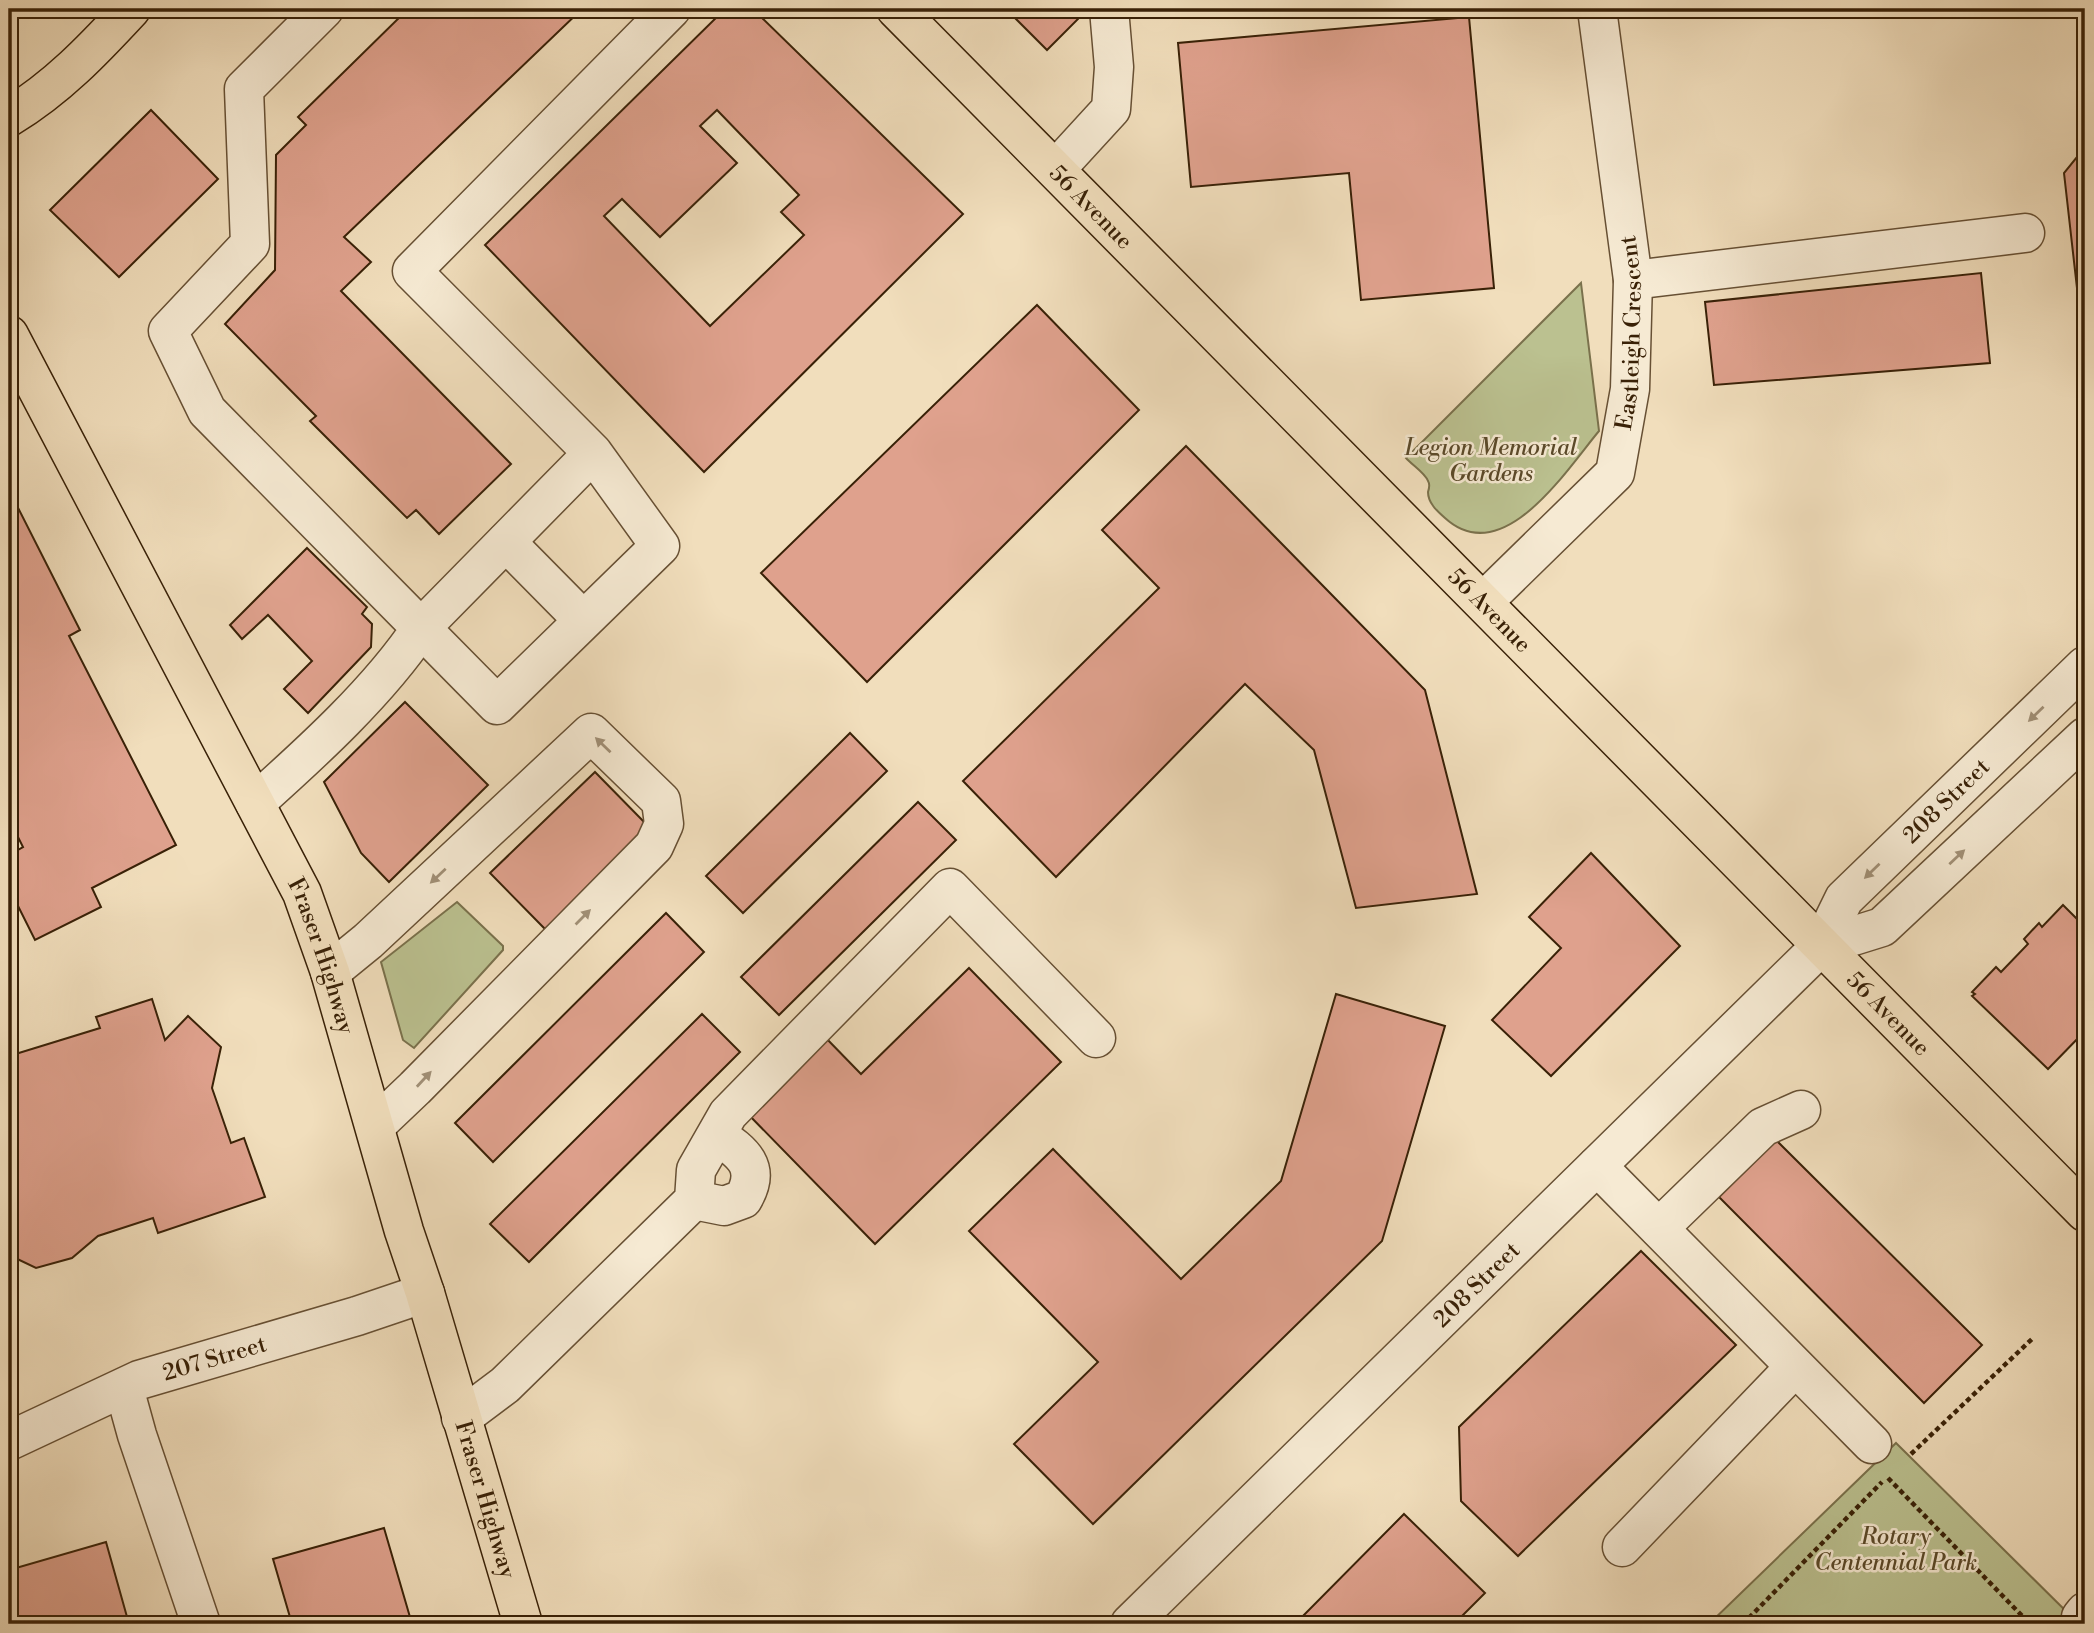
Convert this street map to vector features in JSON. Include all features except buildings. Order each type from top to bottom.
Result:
[{"type":"main road","points":[[9,117],[61,82],[131,9]]},
{"type":"main road","name":"56 Avenue","points":[[896,9],[2085,1212]]},
{"type":"main road","name":"Fraser Highway","points":[[9,335],[302,893],[330,972],[404,1231],[425,1293],[523,1624]]},
{"type":"street","points":[[312,13],[244,89],[250,244],[168,331],[207,411],[498,705],[660,546],[593,453],[412,271],[671,9]]},
{"type":"street","points":[[1056,169],[1111,109],[1114,67],[1109,9]]},
{"type":"street","name":"Eastleigh Crescent","points":[[1483,602],[1615,473],[1630,389],[1633,280],[1597,9]]},
{"type":"street","points":[[1633,280],[2025,233]]},
{"type":"street","points":[[255,803],[300,762],[398,662],[421,628],[593,453]]},
{"type":"street","points":[[506,542],[583,620]]},
{"type":"street","name":"208 Street","points":[[1130,1624],[1821,946],[1844,899],[2085,666]]},
{"type":"street","points":[[330,972],[368,941],[591,733],[661,801],[664,824],[654,846],[415,1088],[374,1126]]},
{"type":"street","name":"208 Street","points":[[1821,946],[1882,927],[2085,737]]},
{"type":"street","points":[[461,1419],[505,1385],[694,1200],[696,1170],[728,1114],[950,888],[1096,1038]]},
{"type":"street","points":[[1658,1228],[1763,1127],[1801,1110]]},
{"type":"street","points":[[694,1200],[723,1206],[743,1199],[751,1185],[751,1168],[735,1147],[717,1135]]},
{"type":"street","points":[[1597,1166],[1891,1462]]},
{"type":"street","name":"207 Street","points":[[9,1441],[139,1380],[357,1316],[425,1293]]},
{"type":"street","points":[[1622,1547],[1796,1367]]},
{"type":"street","points":[[124,1388],[136,1435],[201,1624]]},
{"type":"path","points":[[1743,1624],[1891,1462],[2032,1339]]},
{"type":"path","points":[[1891,1462],[2030,1624]]},
{"type":"green space","name":"Legion Memorial Gardens","points":[[1581,283],[1599,431],[1552,489],[1532,509],[1511,524],[1489,532],[1467,531],[1445,518],[1434,506],[1428,496],[1429,485],[1426,478],[1406,458]]},
{"type":"green space","points":[[457,902],[503,946],[503,950],[414,1048],[403,1040],[381,962]]},
{"type":"green space","name":"Rotary Centennial Park","points":[[1896,1443],[2079,1624],[1709,1624]]}]
